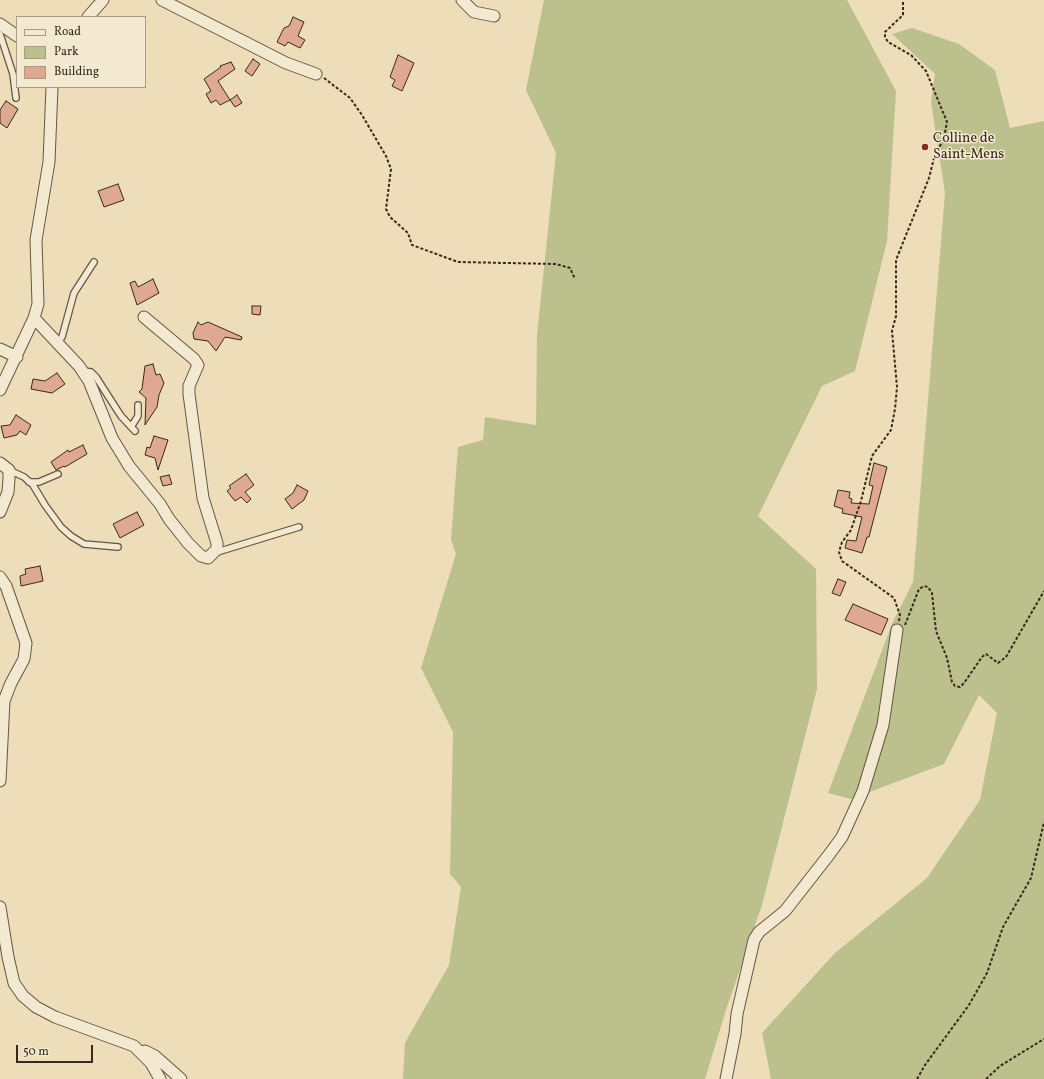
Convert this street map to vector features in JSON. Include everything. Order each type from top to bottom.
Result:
[{"type":"street","points":[[89,16],[103,0]]},
{"type":"street","points":[[162,0],[286,63],[316,74]]},
{"type":"street","points":[[462,0],[474,12],[494,16]]},
{"type":"street","points":[[0,24],[16,35]]},
{"type":"street","points":[[0,390],[17,357],[34,318],[38,304],[36,240],[49,162],[52,88]]},
{"type":"street","points":[[34,318],[82,371],[89,381],[112,438],[129,466],[188,542],[201,556],[208,558],[218,549],[203,498],[189,394],[189,386],[198,365],[194,358],[144,317]]},
{"type":"street","points":[[0,349],[17,357]]},
{"type":"street","points":[[0,463],[9,470],[8,492],[1,507]]},
{"type":"street","points":[[0,577],[6,586],[26,643],[24,659],[11,683],[4,701],[0,781]]},
{"type":"street","points":[[726,1079],[735,1034],[737,1014],[754,940],[759,932],[785,911],[842,837],[863,791],[882,725],[897,635]]},
{"type":"street","points":[[0,907],[14,983],[23,996],[36,1007],[55,1017],[134,1046],[151,1063],[160,1079]]},
{"type":"street","points":[[140,1051],[144,1050],[155,1056],[181,1079]]},
{"type":"lane","points":[[0,34],[13,74],[16,98]]},
{"type":"lane","points":[[57,344],[62,337],[74,293],[94,262]]},
{"type":"lane","points":[[82,371],[91,372],[96,377],[121,416],[133,429],[138,416],[138,405]]},
{"type":"lane","points":[[9,470],[29,482],[61,527],[71,536],[84,544],[118,547]]},
{"type":"lane","points":[[29,482],[39,482],[58,474]]},
{"type":"lane","points":[[214,553],[299,527]]},
{"type":"path","points":[[903,0],[902,15],[885,32],[885,37],[888,42],[911,55],[926,71],[947,122],[944,138],[934,158],[930,178],[896,260],[896,316],[892,331],[897,387],[891,430],[872,456],[861,500],[851,530],[842,542],[839,552],[842,561],[894,598],[900,615],[897,635],[899,637],[919,589],[924,586],[928,587],[932,593],[936,631],[947,658],[952,682],[955,686],[960,687],[982,657],[986,654],[998,663],[1006,657],[1044,591]]},
{"type":"path","points":[[316,74],[329,81],[350,98],[362,114],[386,156],[391,169],[386,209],[390,217],[408,233],[412,245],[458,262],[556,264],[570,268],[575,279]]},
{"type":"path","points":[[917,1079],[981,986],[1003,927],[1031,878],[1044,822]]},
{"type":"path","points":[[986,1079],[1000,1066],[1044,1039]]},
{"type":"green space","points":[[544,0],[847,0],[896,91],[887,241],[855,371],[822,386],[758,516],[816,569],[817,689],[762,905],[726,1010],[705,1079],[403,1079],[405,1043],[449,965],[461,887],[450,874],[453,732],[421,668],[456,554],[451,540],[458,447],[483,440],[485,417],[536,425],[537,335],[556,153],[526,90]]},
{"type":"green space","points":[[912,28],[959,44],[995,70],[1010,128],[1044,121],[1044,1079],[771,1079],[762,1033],[835,953],[927,878],[980,800],[997,713],[979,695],[944,764],[851,799],[828,793],[892,624],[913,582],[945,193],[931,102],[935,74],[892,34]]},
{"type":"building","points":[[293,17],[304,22],[298,36],[305,40],[300,48],[288,42],[285,46],[277,42],[284,28],[289,26]]},
{"type":"building","points":[[398,55],[414,63],[402,91],[392,86],[395,80],[390,77]]},
{"type":"building","points":[[253,59],[260,64],[252,76],[245,71]]},
{"type":"building","points":[[231,62],[235,69],[218,81],[230,100],[220,105],[216,100],[211,103],[206,94],[211,91],[204,79],[221,67],[220,66]]},
{"type":"building","points":[[237,95],[242,103],[235,107],[230,100]]},
{"type":"building","points":[[6,101],[18,109],[7,128],[0,123],[0,110]]},
{"type":"building","points":[[118,184],[124,200],[104,207],[98,191]]},
{"type":"building","points":[[153,279],[159,293],[137,305],[130,283],[135,281],[138,287]]},
{"type":"building","points":[[252,306],[261,306],[260,315],[252,314]]},
{"type":"building","points":[[198,322],[201,325],[208,322],[242,337],[241,340],[225,337],[216,351],[208,341],[194,339],[193,333]]},
{"type":"building","points":[[153,364],[156,375],[160,374],[164,383],[159,395],[157,407],[145,425],[146,398],[139,392],[142,389],[145,366]]},
{"type":"building","points":[[57,373],[65,384],[52,393],[31,389],[33,379],[45,381]]},
{"type":"building","points":[[16,415],[31,425],[26,435],[20,431],[17,435],[4,438],[1,426],[10,425]]},
{"type":"building","points":[[154,436],[168,440],[158,470],[155,458],[145,455],[147,447],[150,448]]},
{"type":"building","points":[[83,445],[87,454],[65,467],[64,466],[56,470],[51,462],[68,450],[69,452]]},
{"type":"building","points":[[874,463],[887,467],[869,537],[867,537],[862,553],[845,548],[847,540],[856,541],[862,517],[842,513],[843,509],[834,506],[838,490],[850,492],[849,498],[852,499],[851,503],[869,504],[873,486],[869,485]]},
{"type":"building","points":[[246,474],[254,485],[245,492],[251,499],[247,503],[241,497],[235,501],[227,491],[231,488],[229,486]]},
{"type":"building","points":[[169,475],[172,484],[163,486],[160,477]]},
{"type":"building","points":[[297,485],[308,491],[304,500],[292,509],[285,499],[293,493]]},
{"type":"building","points":[[137,512],[144,525],[120,538],[113,524]]},
{"type":"building","points":[[40,566],[43,581],[21,586],[20,576],[26,574],[25,569]]},
{"type":"building","points":[[838,579],[846,582],[840,596],[832,593]]},
{"type":"building","points":[[853,604],[888,619],[881,635],[845,620]]},
{"type":"place","name":"Colline de Saint-Mens","points":[[925,147]]}]
